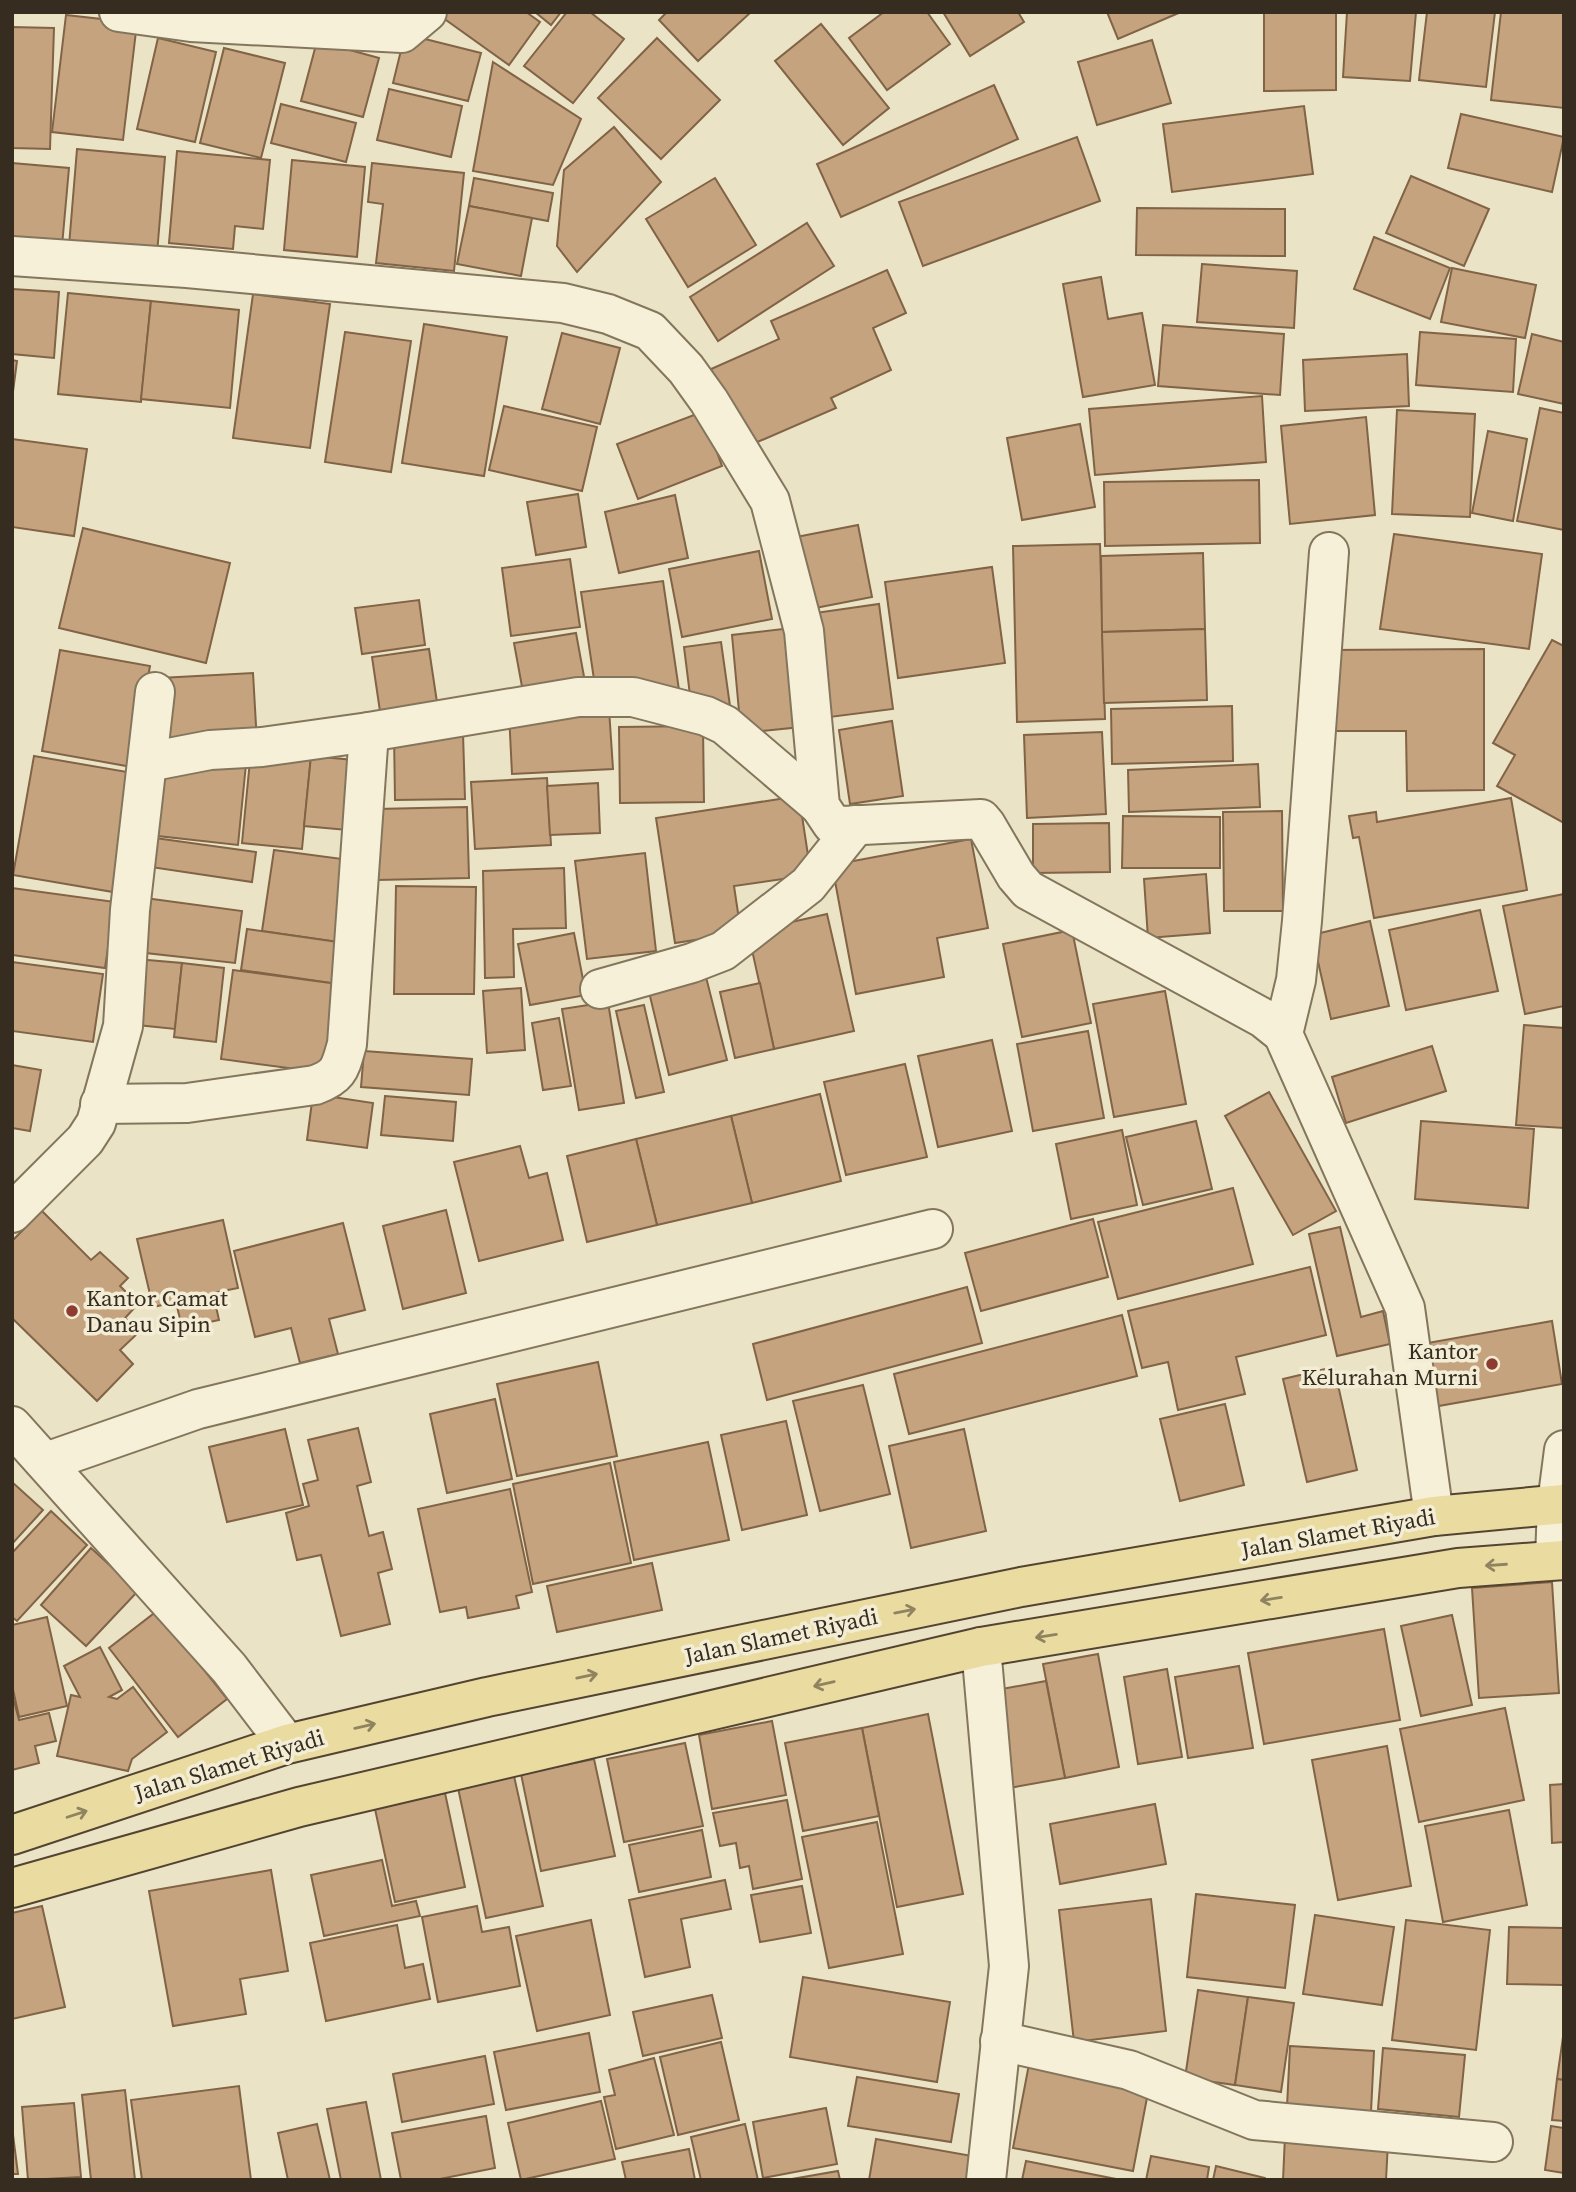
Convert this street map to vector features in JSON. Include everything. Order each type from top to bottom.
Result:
[{"type":"main road","name":"Jalan Slamet Riyadi","points":[[12,1835],[287,1744],[487,1697],[1021,1587],[1434,1516],[1560,1504]]},
{"type":"main road","points":[[12,1888],[299,1807],[981,1647],[1458,1568],[1560,1560]]},
{"type":"main road","points":[[750,1642],[763,1699]]},
{"type":"street","points":[[119,12],[191,22],[402,33],[427,12]]},
{"type":"street","points":[[12,256],[187,268],[563,303],[608,314],[650,331],[686,369],[709,401],[770,501],[804,631],[820,806]]},
{"type":"street","points":[[1283,1034],[1296,980],[1302,921],[1329,552]]},
{"type":"street","points":[[12,1213],[85,1140],[96,1123],[122,1026],[130,910],[155,692]]},
{"type":"street","points":[[148,762],[211,750],[262,747],[369,732],[578,697],[633,697],[706,716],[724,725],[820,806],[832,824],[981,819],[1028,890],[1262,1018],[1283,1034],[1405,1308],[1434,1516]]},
{"type":"street","points":[[100,1104],[187,1102],[315,1085],[331,1079],[340,1070],[347,1044],[369,732]]},
{"type":"street","points":[[600,989],[692,964],[723,951],[808,885],[856,825]]},
{"type":"street","points":[[46,1462],[198,1409],[933,1229]]},
{"type":"street","points":[[12,1426],[229,1668],[287,1744]]},
{"type":"street","points":[[1560,1560],[1564,1450]]},
{"type":"street","points":[[981,1647],[1009,1966],[986,2180]]},
{"type":"street","points":[[1000,2041],[1129,2070],[1254,2120],[1493,2141]]},
{"type":"building","points":[[441,12],[526,12],[540,22],[509,65],[439,15]]},
{"type":"building","points":[[535,12],[561,12],[551,25]]},
{"type":"building","points":[[567,12],[590,12],[624,39],[573,103],[524,66]]},
{"type":"building","points":[[667,12],[751,12],[698,61],[659,20]]},
{"type":"building","points":[[884,12],[927,12],[950,44],[887,90],[849,38]]},
{"type":"building","points":[[943,12],[1018,12],[1024,22],[970,56]]},
{"type":"building","points":[[1107,12],[1181,12],[1118,39]]},
{"type":"building","points":[[1264,12],[1336,12],[1336,90],[1264,91]]},
{"type":"building","points":[[1347,12],[1416,12],[1410,81],[1343,77]]},
{"type":"building","points":[[1427,12],[1495,12],[1486,87],[1419,80]]},
{"type":"building","points":[[1501,12],[1564,12],[1564,108],[1491,100]]},
{"type":"building","points":[[66,15],[137,23],[123,140],[52,132]]},
{"type":"building","points":[[821,24],[889,108],[843,145],[775,61]]},
{"type":"building","points":[[12,27],[54,28],[50,149],[12,148]]},
{"type":"building","points":[[405,34],[481,53],[468,101],[393,83]]},
{"type":"building","points":[[158,38],[216,52],[195,142],[137,129]]},
{"type":"building","points":[[657,38],[720,100],[661,159],[598,98]]},
{"type":"building","points":[[1152,40],[1171,103],[1097,125],[1078,62]]},
{"type":"building","points":[[317,41],[379,58],[363,117],[301,101]]},
{"type":"building","points":[[224,48],[285,63],[261,158],[200,143]]},
{"type":"building","points":[[493,62],[581,119],[553,185],[473,171]]},
{"type":"building","points":[[994,85],[1018,139],[841,217],[817,164]]},
{"type":"building","points":[[389,89],[462,106],[451,157],[377,140]]},
{"type":"building","points":[[281,104],[356,123],[346,162],[271,143]]},
{"type":"building","points":[[1304,106],[1313,174],[1172,192],[1163,124]]},
{"type":"building","points":[[1461,114],[1564,137],[1552,192],[1448,168]]},
{"type":"building","points":[[614,127],[661,182],[577,272],[557,246],[564,170]]},
{"type":"building","points":[[1077,137],[1100,201],[923,266],[899,202]]},
{"type":"building","points":[[77,149],[165,157],[157,254],[69,246]]},
{"type":"building","points":[[177,151],[270,160],[263,229],[235,226],[233,249],[169,243]]},
{"type":"building","points":[[292,160],[365,167],[357,257],[284,250]]},
{"type":"building","points":[[12,163],[69,168],[62,246],[12,242]]},
{"type":"building","points":[[372,163],[464,173],[454,271],[376,263],[383,204],[368,202]]},
{"type":"building","points":[[1411,176],[1489,209],[1464,266],[1386,233]]},
{"type":"building","points":[[474,178],[553,193],[548,221],[469,206]]},
{"type":"building","points":[[715,178],[756,245],[688,287],[646,219]]},
{"type":"building","points":[[469,206],[532,218],[521,276],[457,264]]},
{"type":"building","points":[[1137,208],[1285,209],[1285,256],[1136,255]]},
{"type":"building","points":[[807,223],[834,266],[718,341],[690,297]]},
{"type":"building","points":[[1374,237],[1450,268],[1430,319],[1354,289]]},
{"type":"building","points":[[1202,264],[1297,271],[1294,328],[1197,322]]},
{"type":"building","points":[[1452,268],[1536,285],[1525,338],[1441,322]]},
{"type":"building","points":[[887,270],[906,313],[873,328],[891,370],[831,398],[836,408],[746,447],[711,369],[779,339],[771,321]]},
{"type":"building","points":[[1101,277],[1108,319],[1142,313],[1155,385],[1083,397],[1063,284]]},
{"type":"building","points":[[12,289],[59,292],[54,358],[12,354]]},
{"type":"building","points":[[68,293],[151,301],[141,402],[58,394]]},
{"type":"building","points":[[253,294],[330,304],[310,448],[233,438]]},
{"type":"building","points":[[151,301],[239,310],[230,408],[141,399]]},
{"type":"building","points":[[424,324],[507,337],[484,476],[402,463]]},
{"type":"building","points":[[1163,325],[1284,334],[1280,395],[1158,386]]},
{"type":"building","points":[[345,332],[411,341],[391,472],[325,462]]},
{"type":"building","points":[[1420,332],[1516,339],[1513,392],[1416,385]]},
{"type":"building","points":[[562,333],[620,348],[600,424],[542,409]]},
{"type":"building","points":[[1532,334],[1564,342],[1564,404],[1518,394]]},
{"type":"building","points":[[1407,354],[1409,406],[1305,411],[1303,360]]},
{"type":"building","points":[[12,360],[17,361],[12,399]]},
{"type":"building","points":[[1262,396],[1266,462],[1095,475],[1089,409]]},
{"type":"building","points":[[504,406],[597,427],[582,491],[489,470]]},
{"type":"building","points":[[1540,408],[1564,413],[1564,530],[1517,521]]},
{"type":"building","points":[[1397,410],[1475,414],[1470,517],[1392,514]]},
{"type":"building","points":[[702,412],[722,466],[638,499],[617,444]]},
{"type":"building","points":[[1366,417],[1375,515],[1290,524],[1281,426]]},
{"type":"building","points":[[1080,424],[1095,507],[1022,520],[1007,438]]},
{"type":"building","points":[[1488,431],[1527,439],[1513,521],[1472,513]]},
{"type":"building","points":[[12,439],[87,449],[74,536],[12,527]]},
{"type":"building","points":[[1259,480],[1260,543],[1105,546],[1104,482]]},
{"type":"building","points":[[578,494],[586,547],[536,555],[527,502]]},
{"type":"building","points":[[675,495],[688,558],[619,573],[605,512]]},
{"type":"building","points":[[858,525],[872,597],[805,610],[791,538]]},
{"type":"building","points":[[83,528],[230,563],[206,663],[59,628]]},
{"type":"building","points":[[1394,534],[1542,554],[1529,649],[1380,629]]},
{"type":"building","points":[[1100,544],[1105,719],[1017,722],[1013,546]]},
{"type":"building","points":[[759,551],[772,619],[682,637],[669,569]]},
{"type":"building","points":[[1203,553],[1205,629],[1102,632],[1101,556]]},
{"type":"building","points":[[570,559],[580,627],[511,636],[502,568]]},
{"type":"building","points":[[992,567],[1005,663],[898,678],[885,582]]},
{"type":"building","points":[[663,581],[679,690],[595,686],[581,592]]},
{"type":"building","points":[[419,600],[425,645],[362,654],[355,608]]},
{"type":"building","points":[[879,604],[893,709],[830,717],[815,613]]},
{"type":"building","points":[[791,628],[801,727],[741,733],[732,635]]},
{"type":"building","points":[[1205,629],[1207,700],[1104,703],[1102,632]]},
{"type":"building","points":[[576,633],[585,682],[523,692],[514,643]]},
{"type":"building","points":[[1552,640],[1564,646],[1564,823],[1497,786],[1515,755],[1493,743]]},
{"type":"building","points":[[721,642],[730,706],[692,711],[684,647]]},
{"type":"building","points":[[429,649],[438,709],[381,718],[372,657]]},
{"type":"building","points":[[1484,649],[1484,790],[1407,791],[1406,731],[1328,731],[1328,650]]},
{"type":"building","points":[[60,650],[150,666],[132,767],[42,751]]},
{"type":"building","points":[[253,673],[257,743],[163,748],[160,678]]},
{"type":"building","points":[[1232,706],[1233,761],[1112,764],[1111,709]]},
{"type":"building","points":[[609,709],[613,769],[512,774],[509,713]]},
{"type":"building","points":[[892,721],[903,796],[850,804],[839,730]]},
{"type":"building","points":[[703,726],[704,802],[620,803],[619,727]]},
{"type":"building","points":[[1102,732],[1106,814],[1027,818],[1024,735]]},
{"type":"building","points":[[463,733],[465,799],[395,800],[394,734]]},
{"type":"building","points":[[251,750],[311,756],[302,849],[242,843]]},
{"type":"building","points":[[34,756],[133,773],[113,892],[13,875]]},
{"type":"building","points":[[311,756],[354,760],[347,830],[304,826]]},
{"type":"building","points":[[194,758],[246,764],[238,845],[149,835],[156,769]]},
{"type":"building","points":[[1258,764],[1260,807],[1129,812],[1128,770]]},
{"type":"building","points":[[547,778],[551,845],[475,849],[471,782]]},
{"type":"building","points":[[598,783],[600,833],[550,835],[547,786]]},
{"type":"building","points":[[799,796],[811,875],[734,886],[741,933],[675,943],[656,818]]},
{"type":"building","points":[[1511,798],[1527,890],[1374,918],[1359,837],[1353,838],[1349,816],[1376,812],[1377,822]]},
{"type":"building","points":[[467,807],[469,878],[377,880],[376,809]]},
{"type":"building","points":[[1282,811],[1283,911],[1224,911],[1223,812]]},
{"type":"building","points":[[1123,816],[1220,817],[1220,868],[1122,868]]},
{"type":"building","points":[[1109,823],[1110,872],[1033,873],[1033,824]]},
{"type":"building","points":[[148,837],[256,852],[252,882],[144,866]]},
{"type":"building","points":[[971,839],[988,928],[937,938],[944,977],[856,994],[832,865]]},
{"type":"building","points":[[274,850],[350,860],[338,942],[262,931]]},
{"type":"building","points":[[645,853],[656,951],[587,959],[575,861]]},
{"type":"building","points":[[564,868],[566,928],[513,929],[514,977],[485,978],[483,871]]},
{"type":"building","points":[[1206,874],[1210,933],[1148,938],[1144,879]]},
{"type":"building","points":[[396,886],[476,887],[474,994],[394,994]]},
{"type":"building","points":[[12,888],[115,902],[105,968],[12,955]]},
{"type":"building","points":[[1564,894],[1564,1006],[1525,1014],[1503,906]]},
{"type":"building","points":[[145,898],[242,911],[235,963],[137,952]]},
{"type":"building","points":[[1480,910],[1498,991],[1406,1010],[1389,930]]},
{"type":"building","points":[[827,914],[854,1031],[774,1049],[748,932]]},
{"type":"building","points":[[1370,921],[1389,1006],[1331,1019],[1312,935]]},
{"type":"building","points":[[247,929],[345,943],[338,984],[241,970]]},
{"type":"building","points":[[1072,930],[1091,1023],[1022,1037],[1003,944]]},
{"type":"building","points":[[574,933],[586,995],[530,1005],[518,944]]},
{"type":"building","points":[[136,959],[182,963],[175,1029],[128,1024]]},
{"type":"building","points":[[12,962],[103,974],[93,1042],[12,1031]]},
{"type":"building","points":[[182,963],[224,968],[216,1042],[174,1037]]},
{"type":"building","points":[[233,970],[338,984],[326,1073],[221,1059]]},
{"type":"building","points":[[706,977],[727,1060],[669,1075],[649,992]]},
{"type":"building","points":[[760,983],[774,1049],[735,1058],[720,992]]},
{"type":"building","points":[[521,988],[525,1050],[487,1053],[483,991]]},
{"type":"building","points":[[1165,991],[1186,1104],[1114,1117],[1093,1004]]},
{"type":"building","points":[[608,1002],[624,1103],[579,1110],[562,1009]]},
{"type":"building","points":[[644,1005],[664,1092],[636,1098],[616,1011]]},
{"type":"building","points":[[559,1018],[571,1086],[543,1090],[532,1023]]},
{"type":"building","points":[[1524,1025],[1564,1028],[1564,1128],[1516,1125]]},
{"type":"building","points":[[1088,1031],[1104,1118],[1033,1131],[1017,1044]]},
{"type":"building","points":[[992,1040],[1012,1131],[938,1147],[918,1056]]},
{"type":"building","points":[[1432,1046],[1446,1091],[1346,1123],[1332,1077]]},
{"type":"building","points":[[364,1051],[472,1059],[469,1095],[361,1087]]},
{"type":"building","points":[[905,1064],[927,1157],[846,1175],[824,1082]]},
{"type":"building","points":[[12,1065],[41,1070],[30,1131],[12,1128]]},
{"type":"building","points":[[1269,1092],[1336,1211],[1293,1235],[1225,1116]]},
{"type":"building","points":[[313,1094],[373,1103],[367,1148],[307,1140]]},
{"type":"building","points":[[820,1094],[841,1181],[752,1203],[731,1116]]},
{"type":"building","points":[[385,1096],[456,1102],[453,1141],[381,1135]]},
{"type":"building","points":[[731,1116],[752,1203],[657,1225],[636,1139]]},
{"type":"building","points":[[1196,1121],[1212,1189],[1143,1205],[1126,1137]]},
{"type":"building","points":[[1421,1121],[1534,1129],[1528,1208],[1415,1199]]},
{"type":"building","points":[[1122,1130],[1137,1205],[1071,1219],[1056,1144]]},
{"type":"building","points":[[636,1139],[657,1225],[587,1242],[567,1156]]},
{"type":"building","points":[[520,1146],[529,1178],[547,1173],[563,1240],[479,1261],[454,1162]]},
{"type":"building","points":[[1233,1188],[1253,1264],[1118,1299],[1098,1222]]},
{"type":"building","points":[[446,1210],[466,1293],[403,1309],[383,1226]]},
{"type":"building","name":"Kantor Camat Danau Sipin","points":[[42,1211],[91,1260],[100,1252],[128,1278],[120,1286],[138,1304],[125,1318],[139,1332],[120,1350],[133,1364],[97,1401],[12,1318],[12,1241]]},
{"type":"building","points":[[1093,1219],[1108,1277],[981,1311],[965,1253]]},
{"type":"building","points":[[223,1220],[238,1288],[213,1293],[219,1320],[182,1328],[176,1302],[153,1307],[137,1239]]},
{"type":"building","points":[[343,1223],[365,1310],[329,1319],[338,1354],[300,1363],[291,1328],[255,1337],[234,1251]]},
{"type":"building","points":[[1340,1227],[1361,1317],[1383,1311],[1390,1344],[1337,1356],[1309,1234]]},
{"type":"building","points":[[1310,1267],[1326,1335],[1236,1357],[1245,1394],[1178,1410],[1168,1362],[1142,1368],[1128,1311]]},
{"type":"building","points":[[967,1287],[982,1343],[767,1400],[753,1344]]},
{"type":"building","points":[[1122,1315],[1137,1376],[909,1434],[894,1374]]},
{"type":"building","name":"Kantor Kelurahan Murni","points":[[1552,1321],[1562,1384],[1433,1407],[1422,1344]]},
{"type":"building","points":[[598,1362],[617,1456],[517,1476],[497,1384]]},
{"type":"building","points":[[1334,1367],[1357,1470],[1307,1482],[1283,1379]]},
{"type":"building","points":[[863,1385],[890,1494],[820,1511],[793,1401]]},
{"type":"building","points":[[495,1399],[512,1479],[447,1493],[430,1414]]},
{"type":"building","points":[[1225,1404],[1244,1485],[1180,1501],[1160,1419]]},
{"type":"building","points":[[786,1421],[807,1515],[742,1530],[721,1435]]},
{"type":"building","points":[[358,1428],[371,1482],[357,1486],[369,1536],[383,1532],[392,1569],[378,1573],[390,1624],[341,1636],[321,1555],[297,1560],[286,1513],[309,1506],[303,1484],[318,1480],[308,1440]]},
{"type":"building","points":[[285,1429],[303,1505],[227,1522],[209,1447]]},
{"type":"building","points":[[964,1429],[986,1531],[911,1548],[889,1446]]},
{"type":"building","points":[[708,1442],[729,1540],[634,1560],[614,1462]]},
{"type":"building","points":[[610,1463],[631,1563],[533,1584],[513,1484]]},
{"type":"building","points":[[12,1482],[43,1510],[12,1544]]},
{"type":"building","points":[[510,1489],[532,1592],[516,1596],[519,1608],[468,1618],[466,1607],[440,1612],[418,1509]]},
{"type":"building","points":[[51,1511],[87,1545],[17,1621],[12,1617],[12,1553]]},
{"type":"building","points":[[91,1548],[138,1591],[86,1646],[41,1605]]},
{"type":"building","points":[[652,1563],[662,1610],[557,1632],[547,1586]]},
{"type":"building","points":[[1552,1582],[1559,1693],[1479,1698],[1472,1588]]},
{"type":"building","points":[[157,1611],[227,1699],[178,1737],[109,1648]]},
{"type":"building","points":[[1452,1615],[1472,1705],[1421,1716],[1401,1626]]},
{"type":"building","points":[[47,1617],[67,1706],[19,1717],[12,1685],[12,1625]]},
{"type":"building","points":[[1384,1629],[1400,1720],[1264,1744],[1248,1653]]},
{"type":"building","points":[[100,1647],[122,1690],[109,1697],[117,1699],[133,1687],[167,1732],[132,1759],[128,1771],[57,1756],[71,1695],[80,1697],[64,1666]]},
{"type":"building","points":[[1098,1654],[1119,1767],[1065,1778],[1043,1664]]},
{"type":"building","points":[[1239,1666],[1253,1748],[1188,1758],[1175,1677]]},
{"type":"building","points":[[1167,1669],[1182,1757],[1138,1764],[1124,1677]]},
{"type":"building","points":[[1046,1681],[1065,1778],[1009,1788],[991,1691]]},
{"type":"building","points":[[14,1701],[19,1720],[49,1713],[56,1741],[35,1746],[39,1763],[12,1770],[12,1702]]},
{"type":"building","points":[[1505,1708],[1524,1800],[1419,1822],[1400,1729]]},
{"type":"building","points":[[928,1714],[963,1894],[897,1907],[862,1728]]},
{"type":"building","points":[[772,1721],[786,1795],[712,1809],[699,1735]]},
{"type":"building","points":[[862,1728],[879,1816],[803,1831],[785,1743]]},
{"type":"building","points":[[685,1743],[703,1826],[624,1842],[607,1759]]},
{"type":"building","points":[[1387,1746],[1411,1886],[1338,1900],[1312,1760]]},
{"type":"building","points":[[594,1759],[615,1856],[541,1871],[521,1774]]},
{"type":"building","points":[[514,1776],[543,1906],[486,1918],[458,1788]]},
{"type":"building","points":[[1564,1784],[1564,1842],[1552,1843],[1550,1785]]},
{"type":"building","points":[[445,1793],[465,1887],[395,1902],[375,1809]]},
{"type":"building","points":[[787,1800],[802,1879],[753,1889],[749,1866],[740,1868],[736,1843],[720,1846],[713,1813]]},
{"type":"building","points":[[1155,1804],[1166,1864],[1060,1884],[1050,1824]]},
{"type":"building","points":[[1509,1810],[1527,1905],[1443,1922],[1425,1826]]},
{"type":"building","points":[[877,1822],[903,1954],[829,1968],[802,1837]]},
{"type":"building","points":[[702,1830],[711,1877],[639,1892],[629,1845]]},
{"type":"building","points":[[382,1860],[392,1906],[416,1901],[420,1916],[324,1936],[311,1875]]},
{"type":"building","points":[[271,1870],[288,1971],[240,1979],[246,2014],[173,2026],[149,1891]]},
{"type":"building","points":[[725,1880],[731,1909],[681,1919],[690,1967],[645,1977],[629,1900]]},
{"type":"building","points":[[802,1886],[811,1933],[760,1942],[751,1895]]},
{"type":"building","points":[[1196,1894],[1295,1905],[1285,1988],[1187,1977]]},
{"type":"building","points":[[1151,1899],[1166,2031],[1074,2042],[1059,1910]]},
{"type":"building","points":[[42,1906],[65,2007],[12,2019],[12,1913]]},
{"type":"building","points":[[477,1906],[482,1932],[509,1927],[520,1986],[438,2002],[422,1917]]},
{"type":"building","points":[[1315,1915],[1394,1927],[1382,2005],[1303,1994]]},
{"type":"building","points":[[591,1920],[610,2015],[537,2031],[516,1936]]},
{"type":"building","points":[[1406,1920],[1490,1930],[1476,2050],[1392,2040]]},
{"type":"building","points":[[397,1925],[405,1968],[423,1964],[430,1999],[326,2021],[310,1943]]},
{"type":"building","points":[[1509,1927],[1564,1928],[1564,1985],[1507,1984]]},
{"type":"building","points":[[803,1977],[950,2002],[937,2082],[790,2057]]},
{"type":"building","points":[[1198,1990],[1248,1997],[1235,2085],[1185,2078]]},
{"type":"building","points":[[712,1995],[722,2038],[643,2056],[633,2012]]},
{"type":"building","points":[[1248,1997],[1294,2003],[1281,2092],[1235,2085]]},
{"type":"building","points":[[1564,2030],[1564,2080],[1557,2079]]},
{"type":"building","points":[[589,2033],[600,2092],[506,2110],[494,2052]]},
{"type":"building","points":[[721,2042],[739,2120],[678,2135],[660,2057]]},
{"type":"building","points":[[1290,2046],[1374,2051],[1371,2112],[1287,2107]]},
{"type":"building","points":[[1383,2048],[1465,2055],[1459,2117],[1378,2109]]},
{"type":"building","points":[[485,2056],[494,2104],[402,2122],[393,2074]]},
{"type":"building","points":[[654,2058],[674,2135],[616,2149],[604,2097],[615,2095],[609,2070]]},
{"type":"building","points":[[1030,2059],[1150,2082],[1133,2171],[1013,2148]]},
{"type":"building","points":[[857,2077],[959,2094],[951,2142],[848,2126]]},
{"type":"building","points":[[1557,2079],[1564,2080],[1564,2121],[1552,2120]]},
{"type":"building","points":[[239,2086],[251,2180],[142,2180],[131,2100]]},
{"type":"building","points":[[125,2090],[135,2180],[91,2180],[82,2095]]},
{"type":"building","points":[[601,2101],[615,2159],[521,2180],[508,2123]]},
{"type":"building","points":[[366,2102],[381,2180],[341,2180],[327,2109]]},
{"type":"building","points":[[74,2103],[81,2177],[28,2180],[22,2107]]},
{"type":"building","points":[[826,2108],[837,2164],[763,2178],[753,2122]]},
{"type":"building","points":[[486,2116],[495,2168],[435,2180],[401,2180],[392,2133]]},
{"type":"building","points":[[317,2124],[330,2180],[288,2180],[278,2133]]},
{"type":"building","points":[[745,2124],[758,2180],[701,2180],[691,2137]]},
{"type":"building","points":[[1551,2126],[1564,2128],[1564,2173],[1545,2170]]},
{"type":"building","points":[[12,2127],[18,2174],[12,2174]]},
{"type":"building","points":[[1285,2136],[1388,2142],[1386,2180],[1283,2180]]},
{"type":"building","points":[[876,2139],[972,2156],[968,2180],[869,2180]]},
{"type":"building","points":[[689,2149],[695,2180],[626,2180],[622,2162]]},
{"type":"building","points":[[1151,2156],[1209,2167],[1207,2180],[1146,2180]]},
{"type":"building","points":[[1026,2161],[1121,2180],[1022,2180]]},
{"type":"building","points":[[1216,2166],[1265,2178],[1265,2180],[1213,2180]]},
{"type":"building","points":[[838,2171],[840,2180],[786,2180]]},
{"type":"place","name":"Kantor Camat Danau Sipin","points":[[72,1311]]},
{"type":"place","name":"Kantor Kelurahan Murni","points":[[1492,1364]]}]
